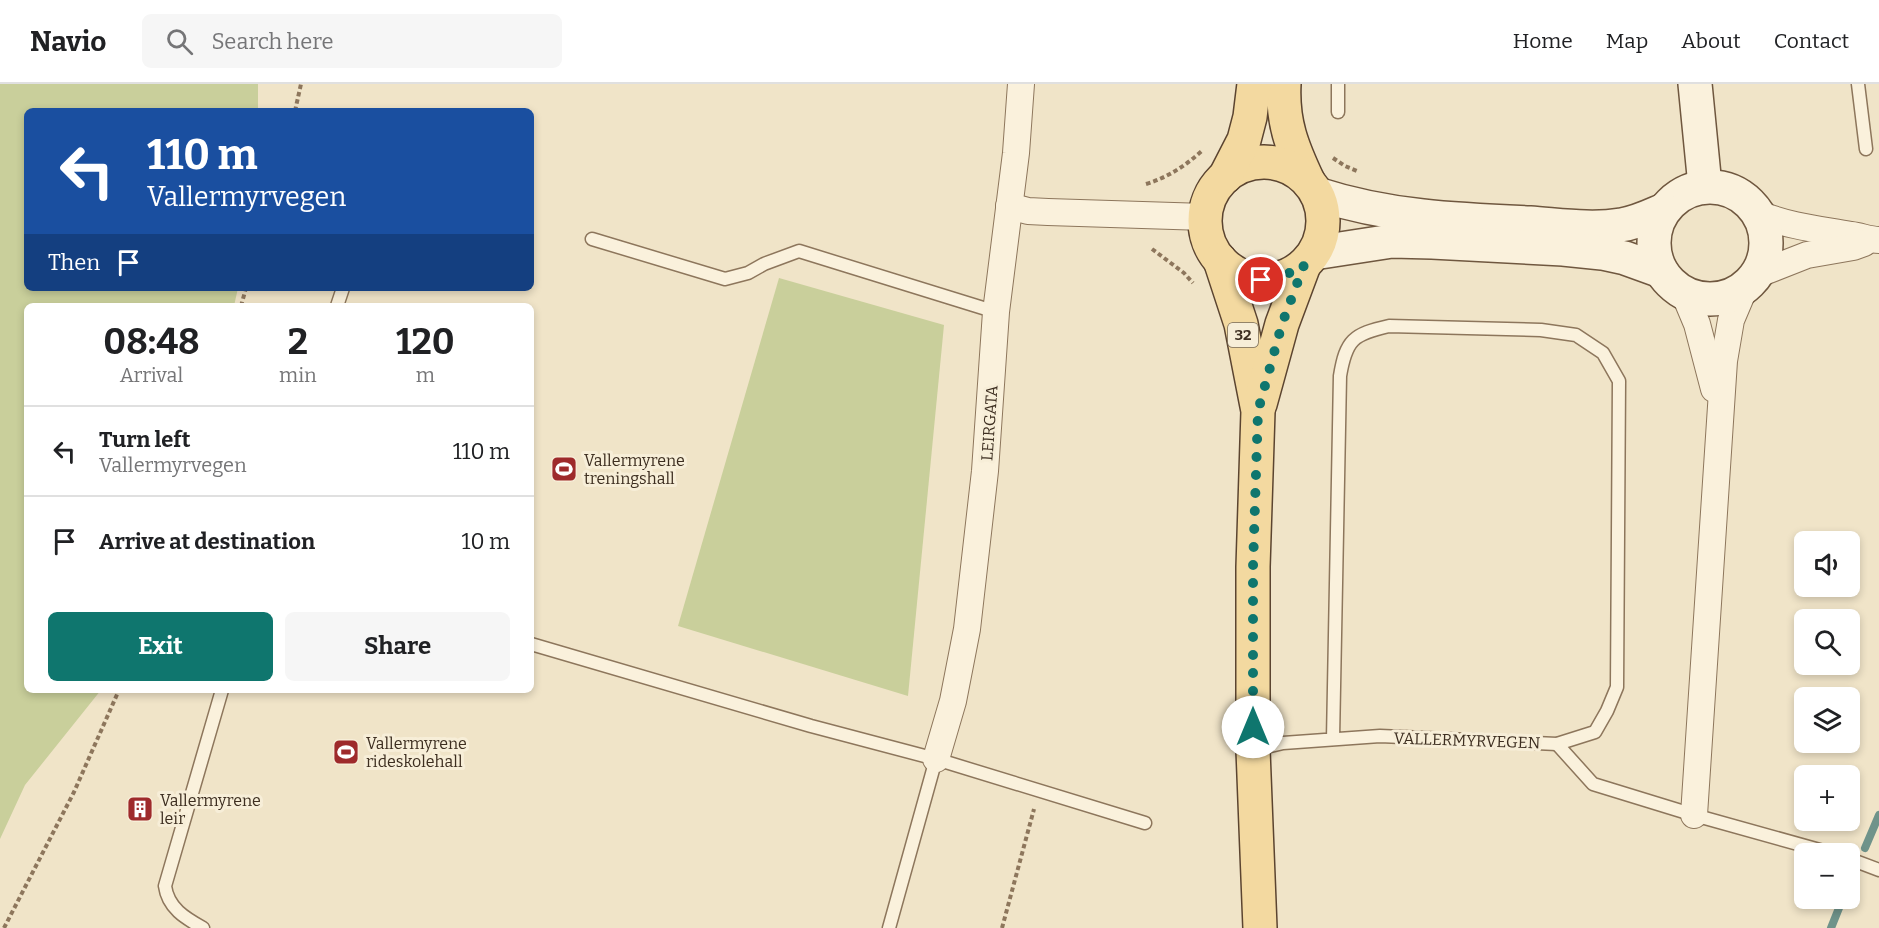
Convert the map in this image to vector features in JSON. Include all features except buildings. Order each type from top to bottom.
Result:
[{"type":"main road","points":[[1225,177],[1244,140],[1250,117],[1254,84]]},
{"type":"main road","name":"32","points":[[1258,411],[1282,324],[1309,259],[1321,239],[1323,224],[1322,208],[1293,149],[1285,124],[1284,84]]},
{"type":"main road","points":[[1695,84],[1704,186]]},
{"type":"main road","points":[[1205,217],[1208,202],[1215,188],[1225,177],[1238,168],[1267,161],[1283,164],[1296,171],[1313,188],[1346,203],[1386,212],[1433,218],[1593,227],[1622,225],[1664,210]]},
{"type":"main road","points":[[1220,260],[1232,270],[1246,277],[1261,280],[1277,279],[1291,273],[1309,259],[1392,241],[1528,247],[1602,253],[1625,258],[1699,298],[1715,299],[1731,295],[1750,281],[1763,261],[1766,246],[1765,229],[1759,214],[1749,202],[1736,192],[1721,187],[1704,186],[1689,190],[1675,198],[1664,210],[1656,224],[1653,240],[1655,256],[1672,282]]},
{"type":"main road","name":"32","points":[[1205,217],[1207,233],[1220,260],[1241,324],[1258,411],[1253,567],[1253,750],[1260,928]]},
{"type":"street","name":"LEIRGATA","points":[[936,759],[953,702],[967,628],[986,471],[996,312],[1021,84]]},
{"type":"street","points":[[1009,206],[1028,211],[1205,217]]},
{"type":"street","points":[[1759,214],[1790,225],[1875,240]]},
{"type":"street","points":[[1695,815],[1725,343],[1731,320],[1750,281],[1807,255],[1853,247],[1875,240]]},
{"type":"street","points":[[1672,282],[1702,343],[1720,416]]},
{"type":"lane","points":[[1338,84],[1338,112]]},
{"type":"lane","points":[[1858,84],[1866,149]]},
{"type":"lane","points":[[592,239],[725,279],[748,273],[764,264],[799,251],[996,312]]},
{"type":"lane","points":[[1333,740],[1340,376],[1344,354],[1353,340],[1365,331],[1389,326],[1541,330],[1576,335],[1603,353],[1619,381],[1617,687],[1595,732],[1557,744]]},
{"type":"lane","points":[[534,645],[811,726],[936,759],[1145,823]]},
{"type":"lane","points":[[203,928],[185,918],[173,906],[167,896],[165,886],[221,693]]},
{"type":"lane","name":"VALLERMYRVEGEN","points":[[1253,750],[1283,743],[1380,736],[1557,744],[1593,784],[1795,843]]},
{"type":"lane","points":[[889,928],[936,759]]},
{"type":"lane","points":[[1860,863],[1879,870]]},
{"type":"path","points":[[296,108],[301,84]]},
{"type":"path","points":[[1146,184],[1170,175],[1187,164],[1203,149]]},
{"type":"path","points":[[1331,156],[1345,166],[1365,174]]},
{"type":"path","points":[[4,928],[74,792],[118,693]]},
{"type":"path","points":[[1002,928],[1039,790]]},
{"type":"green space","points":[[0,84],[258,84],[258,108],[24,108],[24,291],[237,291],[235,303],[24,303],[24,693],[99,693],[25,785],[0,839]]},
{"type":"green space","points":[[779,278],[944,325],[908,696],[678,626]]},
{"type":"waterway","points":[[1865,848],[1879,815]]},
{"type":"waterway","points":[[1831,928],[1839,909]]},
{"type":"place","name":"Vallermyrene treningshall","points":[[564,469]]},
{"type":"place","name":"Vallermyrene rideskolehall","points":[[346,752]]},
{"type":"place","name":"Vallermyrene leir","points":[[140,809]]},
{"type":"route","points":[[1253,727],[1253,567],[1258,411],[1282,324],[1304,265],[1277,279],[1261,280]]}]
